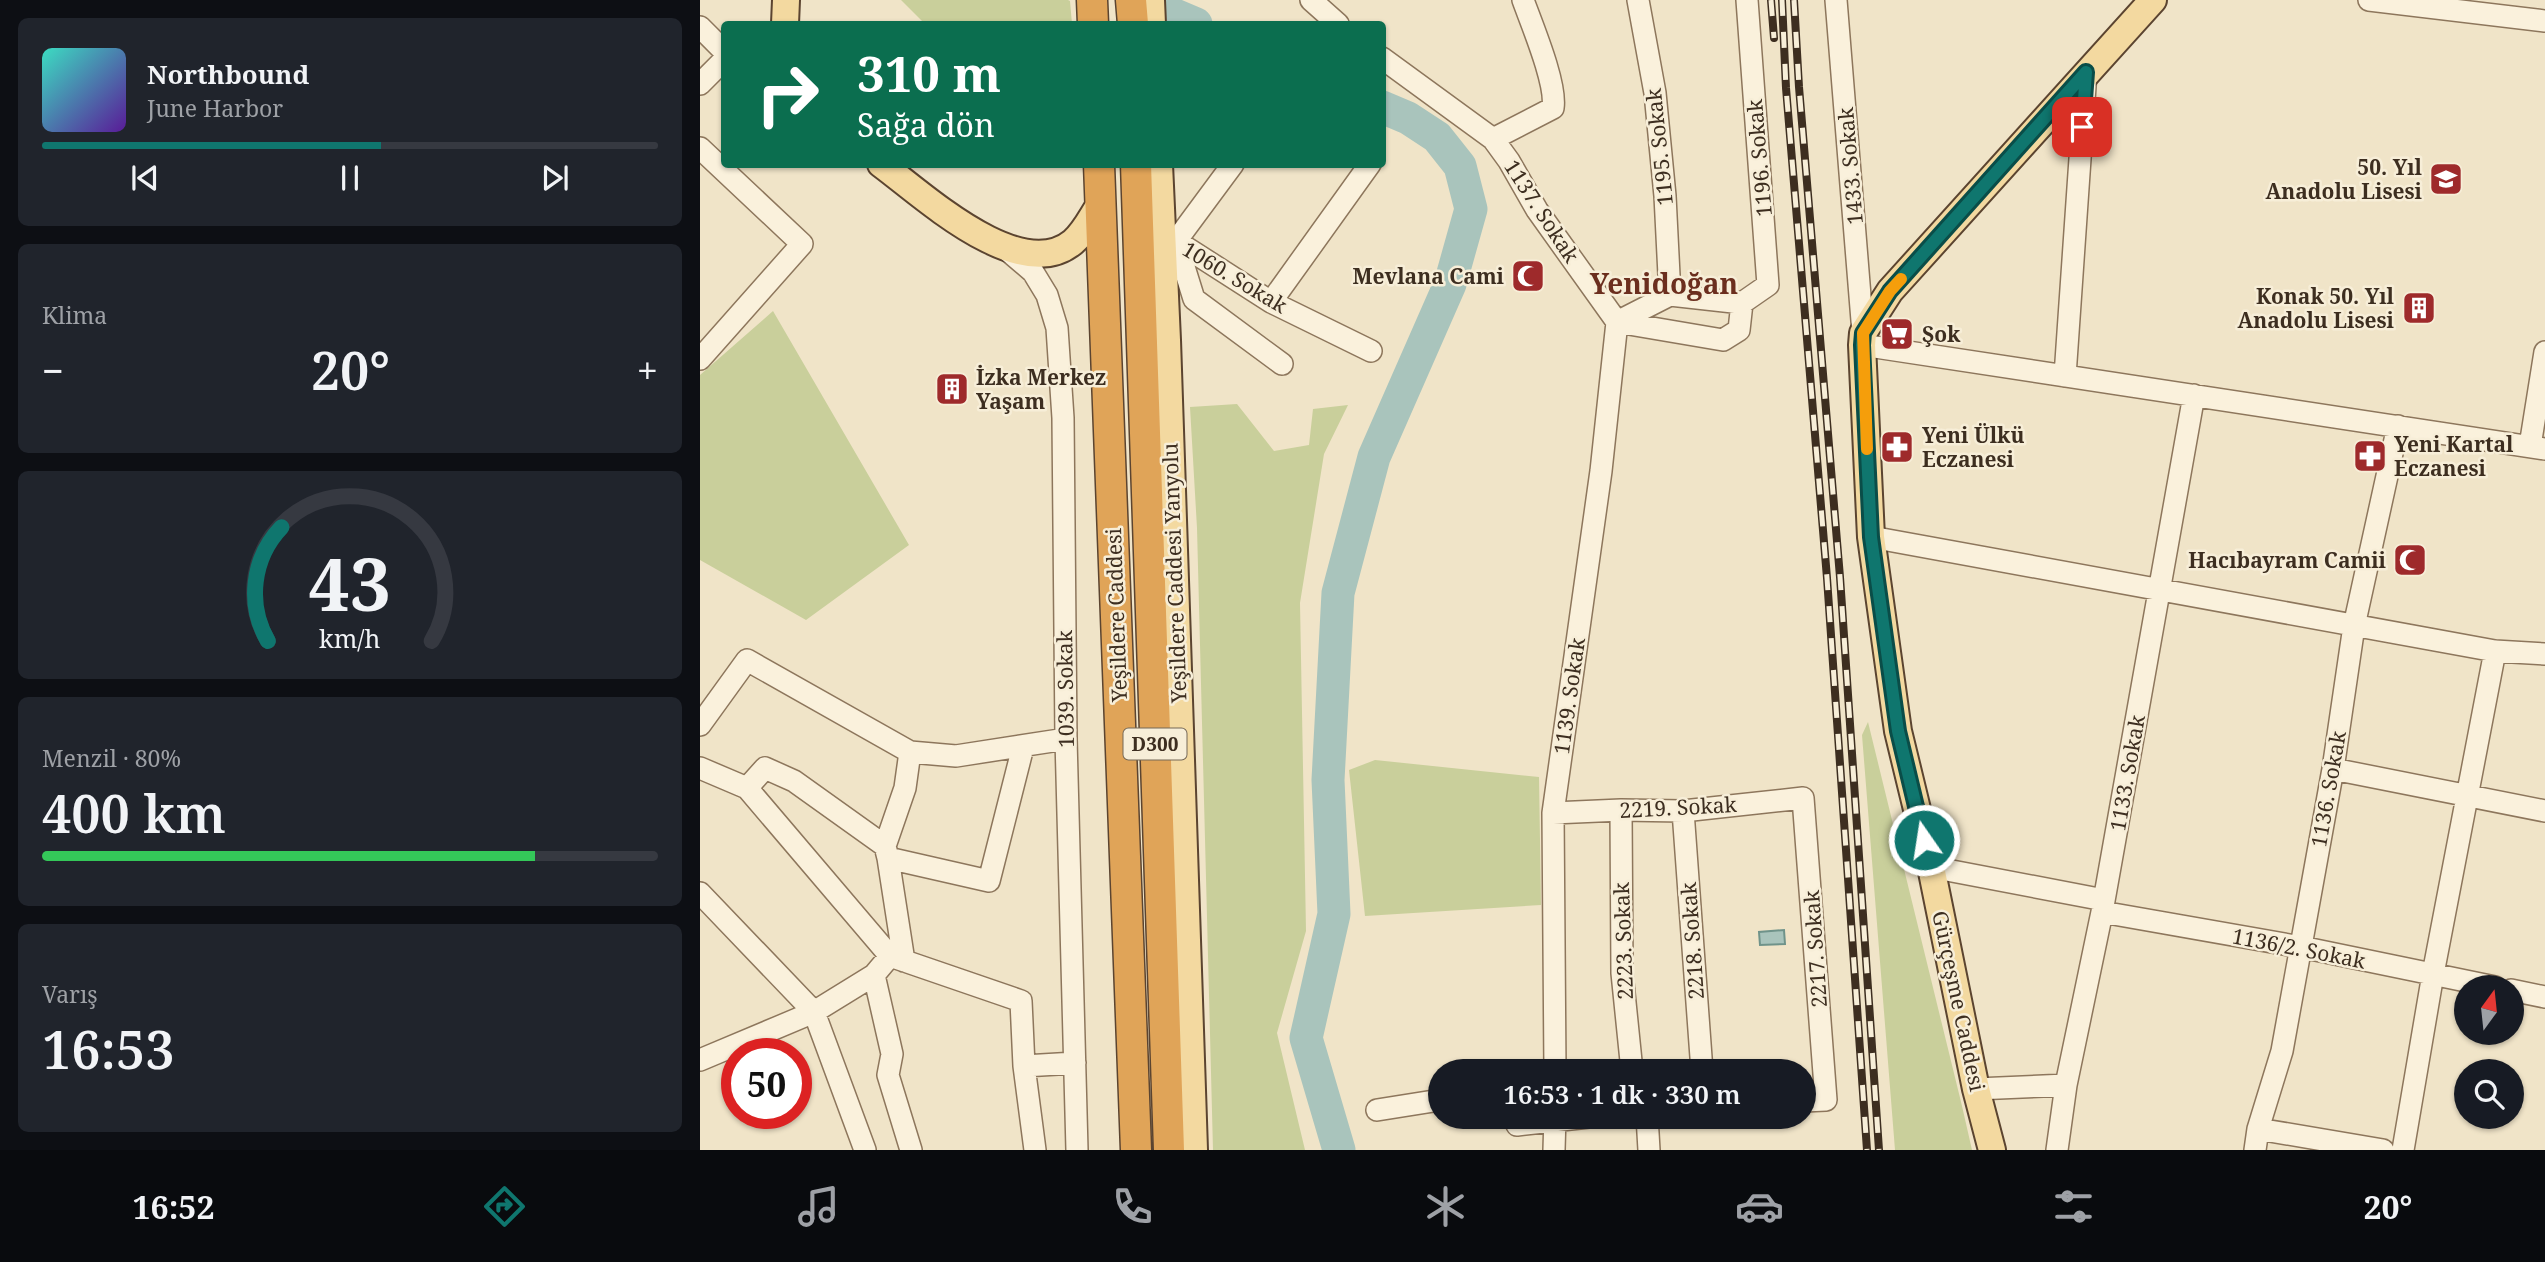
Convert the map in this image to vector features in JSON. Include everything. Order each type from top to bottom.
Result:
[{"type":"highway","points":[[1091,0],[1093,21]]},
{"type":"highway","points":[[1131,0],[1133,21]]},
{"type":"highway","name":"Yeşildere Caddesi","points":[[1099,168],[1136,1150]]},
{"type":"highway","name":"Yeşildere Caddesi","points":[[1136,168],[1169,1150]]},
{"type":"main road","points":[[785,21],[786,0]]},
{"type":"main road","points":[[1151,0],[1152,21]]},
{"type":"main road","points":[[1863,339],[1890,291],[2144,5]]},
{"type":"main road","points":[[886,168],[953,217],[1004,248],[1037,264],[1072,244],[1101,203]]},
{"type":"main road","name":"Yeşildere Caddesi Yanyolu","points":[[1158,168],[1166,316],[1194,1150]]},
{"type":"main road","name":"Gürçeşme Caddesi","points":[[1863,339],[1871,537],[1898,731],[1931,867],[1976,1089],[1992,1150]]},
{"type":"street","points":[[1311,0],[1335,21]]},
{"type":"street","points":[[1493,139],[1553,108],[1555,100],[1523,0]]},
{"type":"street","name":"1195. Sokak","points":[[1638,0],[1655,93],[1665,196],[1670,295]]},
{"type":"street","name":"1196. Sokak","points":[[1742,303],[1768,285],[1747,0]]},
{"type":"street","name":"1433. Sokak","points":[[1836,0],[1863,339]]},
{"type":"street","points":[[2369,0],[2545,21]]},
{"type":"street","points":[[700,27],[721,48]]},
{"type":"street","name":"1137. Sokak","points":[[1386,61],[1493,139],[1538,210],[1618,322]]},
{"type":"street","points":[[700,84],[721,63]]},
{"type":"street","points":[[2065,376],[2086,72]]},
{"type":"street","points":[[700,148],[721,168]]},
{"type":"street","points":[[700,359],[708,334],[803,244],[721,168]]},
{"type":"street","points":[[1176,241],[1230,168]]},
{"type":"street","points":[[1271,302],[1367,168]]},
{"type":"street","name":"1060. Sokak","points":[[1176,241],[1194,299],[1282,364]]},
{"type":"street","name":"1060. Sokak","points":[[1176,241],[1271,302],[1371,351]]},
{"type":"street","name":"1039. Sokak","points":[[1037,264],[1057,328],[1063,418],[1066,739],[1077,1150]]},
{"type":"street","points":[[1670,295],[1742,303],[1739,330],[1723,340],[1618,322],[1670,295]]},
{"type":"street","points":[[1166,316],[1182,310],[1194,299]]},
{"type":"street","name":"1139. Sokak","points":[[1555,1059],[1553,813],[1599,484],[1618,322]]},
{"type":"street","points":[[1863,339],[2065,376],[2538,448],[2545,352]]},
{"type":"street","name":"1133. Sokak","points":[[2057,1150],[2066,1085],[2103,906],[2194,395]]},
{"type":"street","name":"1136. Sokak","points":[[2257,1140],[2282,1052],[2333,769],[2354,626],[2398,426]]},
{"type":"street","points":[[1871,537],[2495,651],[2545,654]]},
{"type":"street","points":[[2403,1150],[2433,974],[2495,651]]},
{"type":"street","points":[[700,725],[747,660],[910,752],[956,756],[1066,739]]},
{"type":"street","points":[[747,788],[765,768],[794,781],[887,852],[989,881],[1023,747]]},
{"type":"street","points":[[897,959],[887,852],[905,788],[910,752]]},
{"type":"street","points":[[700,768],[747,788],[897,959],[1021,1002],[1024,1066],[1035,1150]]},
{"type":"street","points":[[2333,769],[2545,811]]},
{"type":"street","name":"2219. Sokak","points":[[1553,813],[1683,811],[1803,798]]},
{"type":"street","name":"2217. Sokak","points":[[1803,798],[1826,1100],[1816,1100]]},
{"type":"street","name":"2223. Sokak","points":[[1621,810],[1622,973],[1631,1059]]},
{"type":"street","name":"2218. Sokak","points":[[1683,811],[1701,1059]]},
{"type":"street","name":"1136/2. Sokak","points":[[1931,867],[2103,906],[2454,978]]},
{"type":"street","points":[[700,893],[814,1012],[864,1150]]},
{"type":"street","points":[[700,1060],[814,1012],[897,959]]},
{"type":"street","points":[[874,975],[892,1055],[888,1075],[911,1150]]},
{"type":"street","points":[[2524,993],[2545,997]]},
{"type":"street","points":[[1024,1066],[1075,1063]]},
{"type":"street","points":[[1976,1089],[2066,1085]]},
{"type":"street","points":[[1377,1110],[1428,1102]]},
{"type":"street","points":[[1554,1150],[1555,1129]]},
{"type":"street","points":[[1648,1129],[1649,1150]]},
{"type":"street","points":[[2257,1140],[2383,1150]]},
{"type":"green space","points":[[901,0],[1068,0],[1072,21],[922,21]]},
{"type":"green space","points":[[773,311],[909,545],[806,620],[700,560],[700,375]]},
{"type":"green space","points":[[1237,404],[1274,451],[1309,445],[1313,409],[1348,405],[1324,454],[1300,603],[1306,931],[1277,1033],[1305,1150],[1213,1150],[1197,528],[1190,407]]},
{"type":"green space","points":[[1868,722],[1972,1150],[1895,1150],[1862,735]]},
{"type":"green space","points":[[1375,760],[1539,777],[1541,905],[1365,916],[1349,770]]},
{"type":"water","points":[[1784,930],[1785,944],[1760,945],[1759,932]]},
{"type":"waterway","points":[[1140,0],[1189,21]]},
{"type":"waterway","points":[[1339,1150],[1306,1038],[1334,914],[1328,780],[1338,593],[1374,457],[1450,284],[1471,209],[1460,166],[1437,137],[1408,118],[1386,109]]},
{"type":"railway","points":[[1771,0],[1774,38]]},
{"type":"railway","points":[[1782,0],[1786,88],[1827,578],[1867,1150]]},
{"type":"railway","points":[[1794,0],[1840,577],[1879,1150]]},
{"type":"slow traffic","points":[[1867,449],[1863,333],[1901,279]]},
{"type":"place","name":"50. Yıl Anadolu Lisesi","points":[[2446,179]]},
{"type":"place","name":"Mevlana Cami","points":[[1528,276]]},
{"type":"place","name":"Konak 50. Yıl Anadolu Lisesi","points":[[2419,308]]},
{"type":"place","name":"Şok","points":[[1897,334]]},
{"type":"place","name":"İzka Merkez Yaşam","points":[[952,389]]},
{"type":"place","name":"Yeni Ülkü Eczanesi","points":[[1897,447]]},
{"type":"place","name":"Yeni Kartal Eczanesi","points":[[2370,456]]},
{"type":"place","name":"Hacıbayram Camii","points":[[2410,560]]},
{"type":"district","name":"Yenidoğan","points":[[1664,283]]},
{"type":"route","points":[[1924,840],[1898,731],[1871,537],[1863,333],[1890,291],[2086,72],[2082,127]]}]
